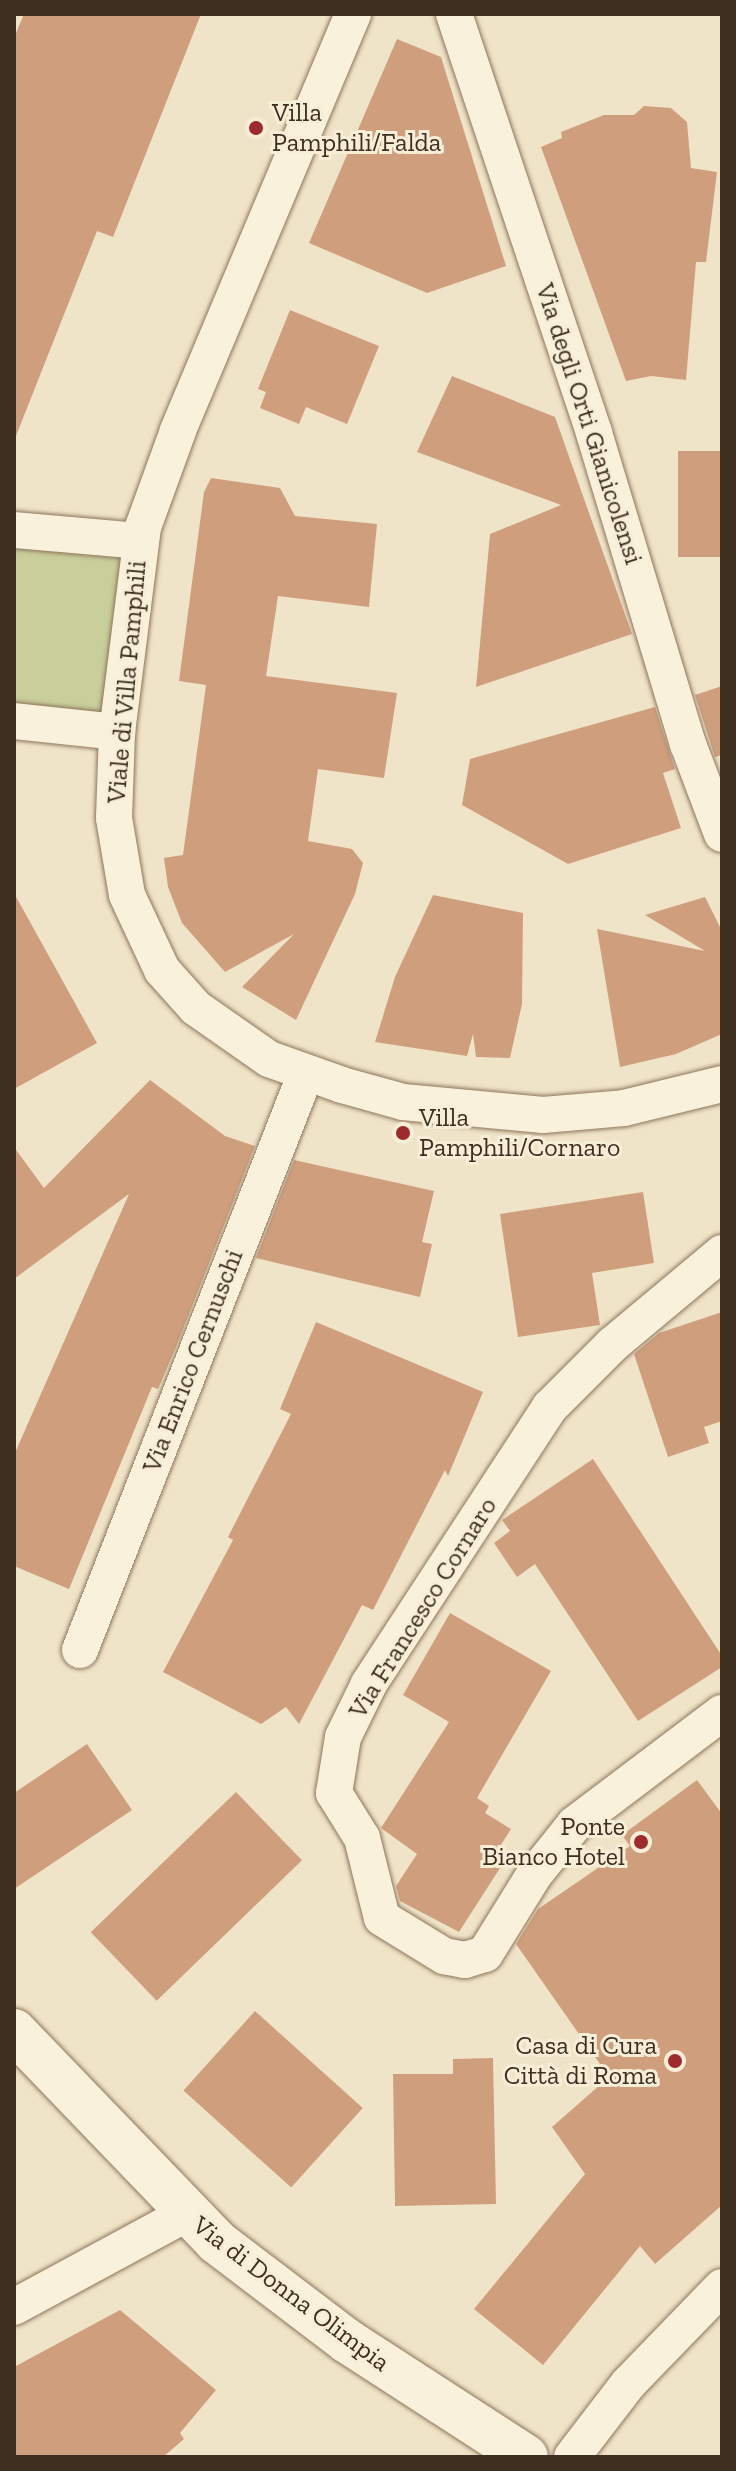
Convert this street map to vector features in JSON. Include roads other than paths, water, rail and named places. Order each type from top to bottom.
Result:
[{"type":"street","name":"Viale di Villa Pamphili","points":[[353,14],[160,475],[141,541],[117,732],[114,818],[123,880],[162,970],[223,1031],[269,1059],[306,1073],[403,1102],[513,1114],[593,1113],[722,1084]]},
{"type":"street","name":"Via degli Orti Gianicolensi","points":[[454,14],[594,433],[688,744],[722,834]]},
{"type":"street","points":[[14,530],[141,541]]},
{"type":"street","points":[[14,721],[117,732]]},
{"type":"street","name":"Via Enrico Cernuschi","points":[[80,1650],[306,1073]]},
{"type":"street","name":"Via Francesco Cornaro","points":[[722,1253],[612,1345],[550,1407],[369,1684],[343,1737],[334,1793],[362,1838],[382,1918],[444,1956],[465,1960],[485,1954],[534,1875],[575,1824],[722,1713]]},
{"type":"street","name":"Via di Donna Olimpia","points":[[14,2031],[186,2214],[347,2341],[526,2457]]},
{"type":"street","points":[[14,2307],[186,2214]]},
{"type":"street","points":[[572,2457],[628,2384],[722,2287]]},
{"type":"place","name":"Villa Pamphili/Falda","points":[[256,128]]},
{"type":"place","name":"Villa Pamphili/Cornaro","points":[[403,1133]]},
{"type":"place","name":"Ponte Bianco Hotel","points":[[641,1842]]},
{"type":"place","name":"Casa di Cura Città di Roma","points":[[675,2061]]}]
